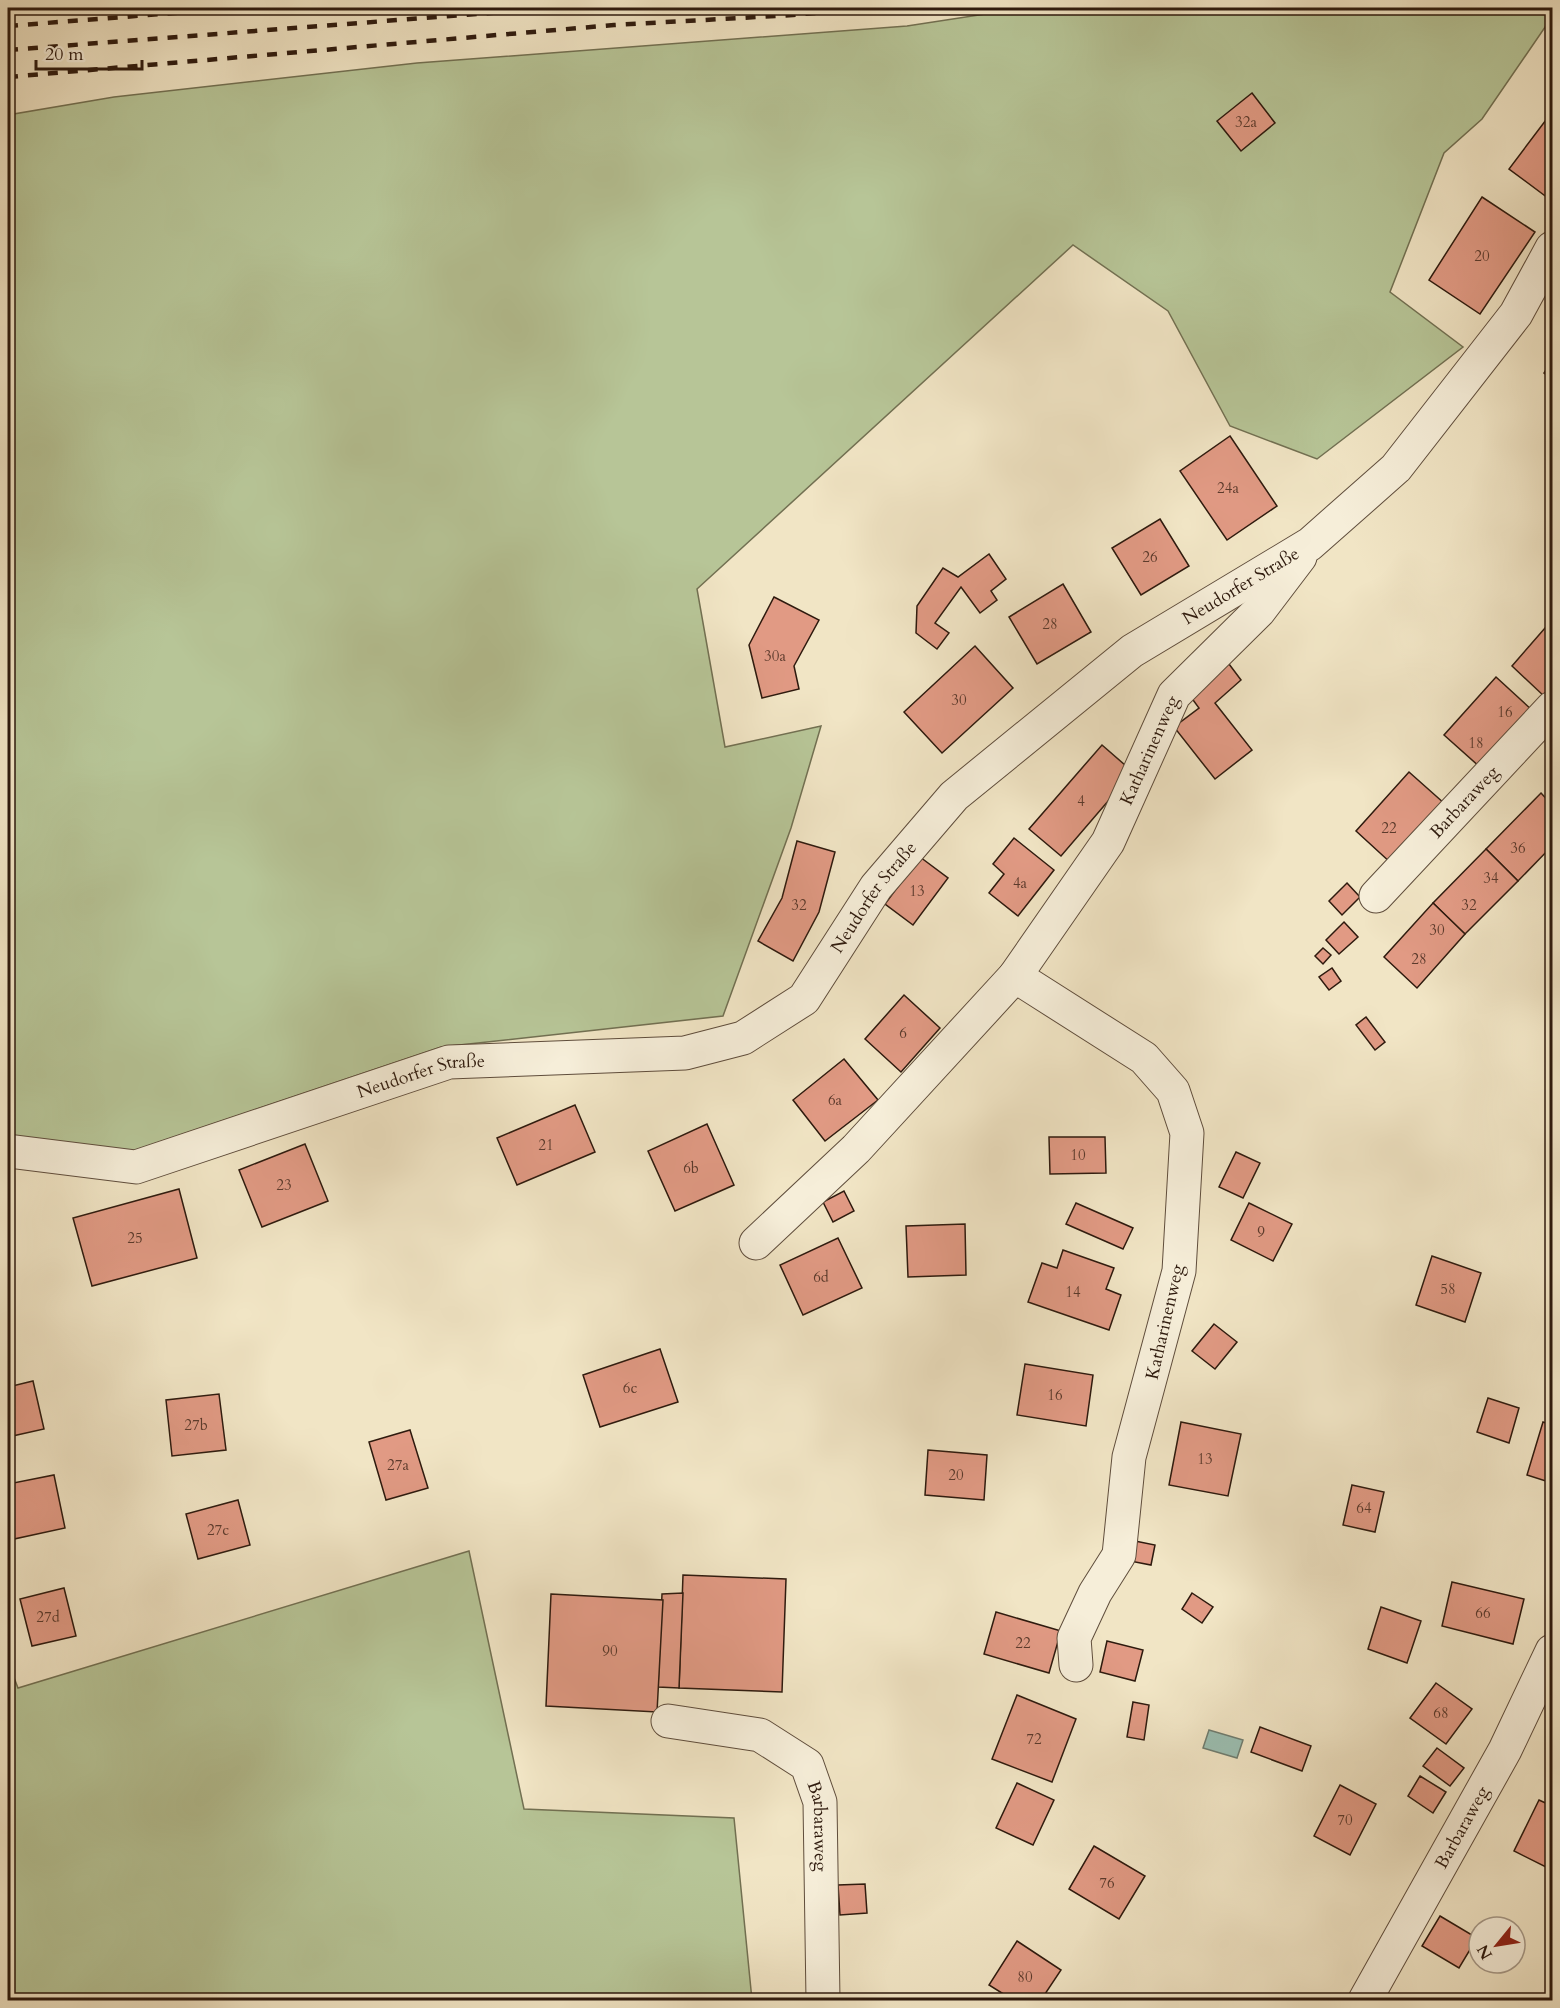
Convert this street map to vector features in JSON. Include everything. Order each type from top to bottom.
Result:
[{"type":"street","name":"Neudorfer Straße","points":[[8,1151],[136,1167],[448,1062],[685,1053],[743,1038],[804,999],[876,887],[954,796],[1132,651],[1310,543],[1396,468],[1516,314],[1552,248]]},
{"type":"street","name":"Katharinenweg","points":[[756,1243],[856,1149],[1015,976],[1108,842],[1174,695],[1259,610],[1310,543]]},
{"type":"street","name":"Barbaraweg","points":[[1376,896],[1552,708]]},
{"type":"street","name":"Katharinenweg","points":[[1015,976],[1144,1058],[1173,1091],[1186,1133],[1179,1271],[1129,1456],[1119,1555],[1095,1593],[1074,1638],[1076,1665]]},
{"type":"street","name":"Barbaraweg","points":[[1365,2001],[1505,1750],[1552,1651]]},
{"type":"street","name":"Barbaraweg","points":[[668,1721],[760,1735],[807,1765],[820,1802],[824,2001]]},
{"type":"green space","points":[[1025,8],[1552,8],[1552,17],[1482,119],[1444,153],[1390,292],[1463,347],[1317,459],[1230,426],[1168,311],[1073,245],[697,589],[725,747],[821,726],[791,828],[723,1016],[441,1047],[133,1151],[8,1136],[8,115],[114,97],[417,63],[907,26]]},
{"type":"green space","points":[[469,1551],[524,1809],[734,1818],[752,2000],[8,2000],[8,1662],[18,1688]]},
{"type":"water","points":[[1209,1730],[1243,1740],[1237,1758],[1203,1748]]},
{"type":"building","points":[[1252,93],[1275,123],[1241,151],[1217,121]]},
{"type":"building","points":[[1552,112],[1552,201],[1509,169]]},
{"type":"building","points":[[1482,197],[1535,232],[1480,314],[1429,280]]},
{"type":"building","points":[[1552,360],[1552,379],[1544,373]]},
{"type":"building","points":[[1230,436],[1277,506],[1227,540],[1180,471]]},
{"type":"building","points":[[1160,519],[1189,566],[1141,595],[1112,548]]},
{"type":"building","points":[[989,554],[1006,579],[991,591],[997,600],[980,613],[961,587],[935,623],[949,633],[937,649],[916,633],[917,606],[943,568],[958,577]]},
{"type":"building","points":[[1063,584],[1091,632],[1037,664],[1009,617]]},
{"type":"building","points":[[774,597],[819,620],[794,666],[799,689],[762,698],[749,645]]},
{"type":"building","points":[[1552,620],[1552,690],[1546,698],[1512,666]]},
{"type":"building","points":[[975,646],[1013,688],[942,753],[904,712]]},
{"type":"building","points":[[1226,660],[1241,680],[1215,703],[1252,750],[1215,779],[1174,727],[1199,708],[1188,693]]},
{"type":"building","points":[[1496,677],[1533,711],[1481,768],[1444,735]]},
{"type":"building","points":[[1102,745],[1133,772],[1061,856],[1029,829]]},
{"type":"building","points":[[1409,772],[1445,804],[1392,864],[1356,831]]},
{"type":"building","points":[[1541,793],[1552,805],[1552,846],[1518,881],[1486,849]]},
{"type":"building","points":[[1014,838],[1054,870],[1018,916],[989,893],[1004,874],[993,864]]},
{"type":"building","points":[[797,841],[835,852],[819,912],[793,961],[758,941],[782,898]]},
{"type":"building","points":[[1486,849],[1518,881],[1465,934],[1433,903]]},
{"type":"building","points":[[920,857],[948,878],[913,925],[885,904]]},
{"type":"building","points":[[1347,883],[1360,897],[1342,915],[1329,901]]},
{"type":"building","points":[[1433,903],[1465,934],[1417,988],[1384,957]]},
{"type":"building","points":[[1344,922],[1358,937],[1339,954],[1326,940]]},
{"type":"building","points":[[1323,948],[1331,955],[1323,964],[1315,956]]},
{"type":"building","points":[[1332,968],[1341,981],[1329,990],[1319,977]]},
{"type":"building","points":[[904,995],[940,1028],[901,1072],[865,1039]]},
{"type":"building","points":[[1366,1017],[1385,1042],[1375,1050],[1356,1025]]},
{"type":"building","points":[[844,1059],[878,1100],[825,1141],[793,1100]]},
{"type":"building","points":[[575,1105],[595,1152],[517,1185],[497,1138]]},
{"type":"building","points":[[707,1124],[734,1185],[675,1211],[648,1151]]},
{"type":"building","points":[[1049,1137],[1105,1137],[1106,1173],[1050,1174]]},
{"type":"building","points":[[305,1144],[328,1201],[262,1227],[239,1170]]},
{"type":"building","points":[[1236,1152],[1260,1163],[1243,1198],[1219,1187]]},
{"type":"building","points":[[179,1189],[197,1258],[92,1286],[73,1218]]},
{"type":"building","points":[[844,1191],[854,1211],[833,1222],[823,1202]]},
{"type":"building","points":[[1076,1203],[1133,1228],[1123,1249],[1066,1224]]},
{"type":"building","points":[[1249,1203],[1292,1224],[1273,1261],[1231,1240]]},
{"type":"building","points":[[965,1224],[966,1275],[908,1277],[906,1226]]},
{"type":"building","points":[[838,1238],[862,1288],[803,1315],[780,1265]]},
{"type":"building","points":[[1063,1250],[1114,1268],[1106,1289],[1121,1295],[1109,1330],[1028,1302],[1042,1263],[1057,1268]]},
{"type":"building","points":[[1432,1256],[1481,1273],[1465,1322],[1416,1305]]},
{"type":"building","points":[[1214,1324],[1237,1342],[1215,1369],[1192,1351]]},
{"type":"building","points":[[660,1349],[678,1402],[600,1427],[583,1375]]},
{"type":"building","points":[[1025,1364],[1093,1375],[1086,1426],[1017,1415]]},
{"type":"building","points":[[33,1381],[44,1429],[8,1437],[8,1387]]},
{"type":"building","points":[[219,1394],[226,1450],[172,1456],[166,1400]]},
{"type":"building","points":[[1488,1398],[1519,1408],[1509,1443],[1477,1432]]},
{"type":"building","points":[[1181,1422],[1241,1434],[1228,1496],[1169,1485]]},
{"type":"building","points":[[1543,1422],[1552,1425],[1552,1483],[1527,1475]]},
{"type":"building","points":[[410,1430],[428,1488],[386,1500],[369,1442]]},
{"type":"building","points":[[928,1450],[987,1455],[984,1500],[925,1495]]},
{"type":"building","points":[[54,1475],[65,1528],[14,1539],[8,1507],[8,1484]]},
{"type":"building","points":[[1352,1485],[1384,1492],[1375,1532],[1343,1525]]},
{"type":"building","points":[[238,1500],[250,1545],[198,1559],[186,1514]]},
{"type":"building","points":[[1135,1541],[1155,1545],[1151,1565],[1130,1561]]},
{"type":"building","points":[[683,1575],[786,1579],[782,1692],[679,1688]]},
{"type":"building","points":[[1452,1582],[1524,1599],[1513,1644],[1442,1626]]},
{"type":"building","points":[[64,1588],[76,1636],[32,1646],[20,1599]]},
{"type":"building","points":[[683,1593],[679,1688],[658,1687],[662,1594]]},
{"type":"building","points":[[1192,1593],[1213,1607],[1202,1623],[1182,1609]]},
{"type":"building","points":[[551,1594],[663,1600],[657,1712],[546,1706]]},
{"type":"building","points":[[1381,1607],[1421,1621],[1407,1663],[1368,1649]]},
{"type":"building","points":[[996,1612],[1061,1631],[1049,1673],[984,1654]]},
{"type":"building","points":[[1107,1641],[1143,1650],[1135,1681],[1100,1672]]},
{"type":"building","points":[[1436,1683],[1472,1709],[1446,1744],[1410,1718]]},
{"type":"building","points":[[1017,1695],[1076,1719],[1052,1782],[992,1759]]},
{"type":"building","points":[[1133,1702],[1149,1705],[1144,1740],[1127,1737]]},
{"type":"building","points":[[1260,1727],[1311,1746],[1302,1771],[1251,1752]]},
{"type":"building","points":[[1437,1748],[1464,1768],[1450,1786],[1423,1766]]},
{"type":"building","points":[[1552,1762],[1552,1779],[1546,1777]]},
{"type":"building","points":[[1420,1776],[1446,1792],[1433,1813],[1408,1796]]},
{"type":"building","points":[[1017,1783],[1054,1800],[1033,1845],[996,1828]]},
{"type":"building","points":[[1340,1785],[1376,1804],[1350,1855],[1314,1836]]},
{"type":"building","points":[[1539,1800],[1552,1806],[1552,1870],[1514,1851]]},
{"type":"building","points":[[1094,1846],[1145,1876],[1119,1919],[1069,1889]]},
{"type":"building","points":[[865,1884],[867,1913],[840,1915],[838,1885]]},
{"type":"building","points":[[1440,1916],[1467,1932],[1467,1955],[1459,1968],[1422,1946]]},
{"type":"building","points":[[1017,1941],[1061,1970],[1041,2000],[1013,2000],[989,1985]]},
{"type":"railway","points":[[8,26],[238,8]]},
{"type":"railway","points":[[8,50],[554,8]]},
{"type":"railway","points":[[8,77],[614,25],[793,15],[869,8]]}]
